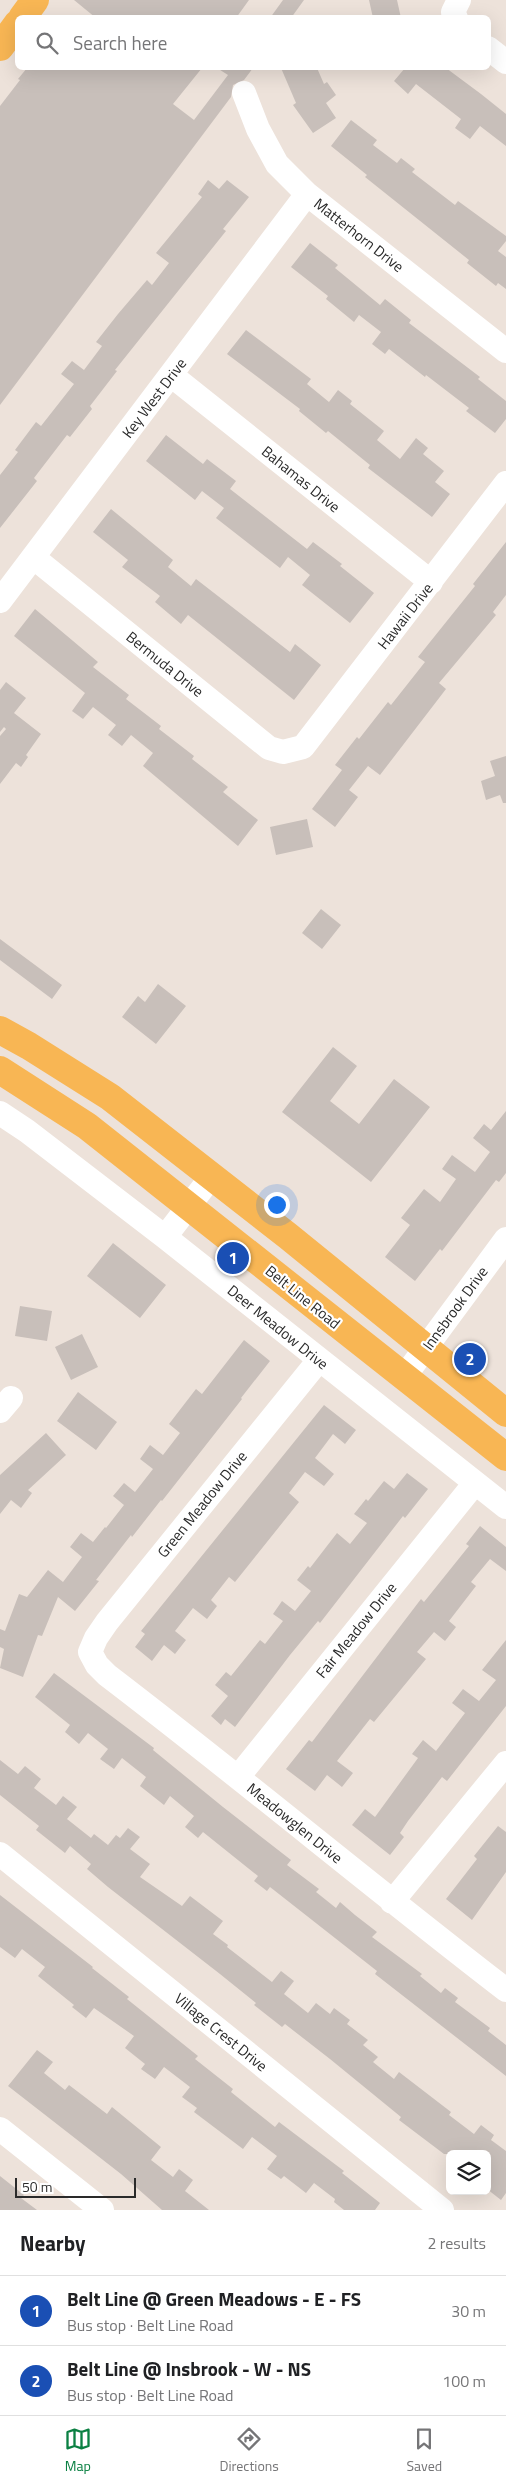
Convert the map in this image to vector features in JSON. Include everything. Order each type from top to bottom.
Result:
[{"type":"main road","points":[[24,15],[35,0]]},
{"type":"main road","points":[[0,47],[15,27]]},
{"type":"main road","points":[[0,1030],[110,1097],[212,1176],[506,1413]]},
{"type":"main road","name":"Belt Line Road","points":[[0,1070],[86,1126],[506,1457]]},
{"type":"street","points":[[455,15],[454,12],[459,0]]},
{"type":"street","points":[[491,50],[506,62]]},
{"type":"street","name":"Matterhorn Drive","points":[[244,93],[258,129],[277,164],[307,194],[506,352]]},
{"type":"street","name":"Key West Drive","points":[[0,601],[307,194]]},
{"type":"street","name":"Bahamas Drive","points":[[171,375],[431,582]]},
{"type":"street","name":"Hawaii Drive","points":[[303,747],[506,483]]},
{"type":"street","name":"Bermuda Drive","points":[[33,557],[269,748],[283,752],[303,747]]},
{"type":"street","name":"Deer Meadow Drive","points":[[0,1114],[27,1131],[165,1237],[506,1507]]},
{"type":"street","points":[[165,1237],[212,1176]]},
{"type":"street","name":"Innsbrook Drive","points":[[404,1377],[506,1239]]},
{"type":"street","name":"Green Meadow Drive","points":[[90,1652],[96,1638],[107,1622],[319,1360]]},
{"type":"street","name":"Fair Meadow Drive","points":[[238,1777],[475,1483]]},
{"type":"street","name":"Meadowglen Drive","points":[[90,1652],[97,1665],[107,1675],[238,1777],[392,1902],[506,1990]]},
{"type":"street","points":[[392,1902],[506,1763]]},
{"type":"street","name":"Village Crest Drive","points":[[0,1854],[442,2210]]},
{"type":"street","points":[[0,2129],[102,2210]]},
{"type":"building","points":[[74,0],[249,0],[238,15],[92,15]]},
{"type":"building","points":[[283,0],[304,0],[293,15],[272,15]]},
{"type":"building","points":[[369,0],[397,0],[400,15],[372,15]]},
{"type":"building","points":[[25,70],[200,70],[173,104],[194,120],[228,75],[220,70],[252,70],[244,80],[233,85],[231,97],[0,405],[0,106],[20,80],[18,79]]},
{"type":"building","points":[[282,70],[318,70],[324,84],[327,82],[336,95],[326,103],[336,118],[313,133],[293,105],[296,103]]},
{"type":"building","points":[[403,70],[449,70],[506,114],[506,146],[480,126],[470,139],[455,128],[461,119],[416,84],[408,94],[394,81]]},
{"type":"building","points":[[351,120],[377,140],[373,145],[397,163],[401,158],[415,169],[412,172],[455,205],[458,201],[506,236],[506,241],[498,251],[506,257],[506,289],[498,283],[496,286],[467,263],[469,260],[365,177],[367,175],[331,146]]},
{"type":"building","points":[[208,180],[219,189],[227,180],[249,197],[223,229],[226,231],[115,370],[117,371],[90,406],[92,409],[70,437],[67,435],[34,478],[37,481],[0,528],[0,475],[18,452],[15,450],[36,422],[41,426],[74,384],[61,374],[72,361],[84,370],[102,346],[96,342],[118,314],[147,280],[152,285],[169,263],[156,253],[202,197],[198,194]]},
{"type":"building","points":[[310,243],[338,265],[335,268],[380,305],[385,299],[411,320],[409,323],[480,377],[478,379],[506,401],[506,419],[495,433],[466,411],[469,408],[426,375],[425,377],[389,349],[385,354],[372,344],[381,332],[359,315],[354,322],[326,299],[328,296],[291,267]]},
{"type":"building","points":[[246,330],[311,379],[307,384],[329,402],[338,390],[352,401],[350,404],[384,431],[377,440],[400,459],[416,438],[428,448],[423,454],[444,471],[435,482],[450,494],[432,517],[368,468],[370,465],[328,431],[326,433],[299,411],[300,409],[227,354]]},
{"type":"building","points":[[166,435],[203,464],[207,459],[236,481],[230,489],[307,549],[313,542],[342,564],[340,566],[374,593],[350,623],[302,585],[310,575],[288,557],[280,568],[216,518],[224,508],[202,491],[195,500],[146,461]]},
{"type":"building","points":[[111,509],[173,560],[168,567],[191,586],[196,579],[290,652],[295,644],[321,665],[294,700],[188,615],[181,624],[155,602],[160,596],[122,567],[128,560],[93,532]]},
{"type":"building","points":[[506,542],[506,595],[493,612],[496,615],[439,683],[446,689],[380,775],[368,766],[349,790],[358,797],[335,827],[312,809],[342,770],[335,765],[357,737],[359,739],[388,702],[391,705],[425,662],[418,657],[475,586],[473,584]]},
{"type":"building","points":[[35,609],[98,662],[93,667],[129,695],[126,699],[161,726],[159,729],[194,756],[192,759],[228,787],[223,792],[258,820],[238,846],[143,766],[153,753],[131,735],[122,746],[108,735],[116,725],[93,707],[83,719],[72,711],[85,693],[14,636]]},
{"type":"building","points":[[6,682],[26,698],[14,713],[41,734],[26,755],[28,757],[21,767],[16,763],[0,784],[0,736],[6,729],[4,727],[0,732],[0,690]]},
{"type":"building","points":[[506,756],[506,803],[503,803],[500,795],[486,800],[481,781],[495,776],[490,761]]},
{"type":"building","points":[[307,819],[313,847],[276,855],[270,827]]},
{"type":"building","points":[[321,909],[341,925],[322,949],[302,933]]},
{"type":"building","points":[[0,939],[62,985],[52,999],[0,960]]},
{"type":"building","points":[[158,984],[186,1006],[156,1044],[122,1017],[138,996],[145,1002]]},
{"type":"building","points":[[333,1047],[357,1066],[330,1101],[359,1124],[394,1079],[430,1107],[371,1182],[282,1112]]},
{"type":"building","points":[[506,1111],[506,1173],[499,1182],[496,1180],[442,1251],[440,1249],[415,1281],[385,1257],[410,1225],[401,1218],[424,1189],[440,1202],[456,1179],[442,1169],[452,1155],[475,1172],[490,1152],[473,1138],[484,1124],[491,1130]]},
{"type":"building","points":[[113,1243],[166,1285],[140,1318],[87,1276]]},
{"type":"building","points":[[20,1306],[52,1311],[47,1341],[15,1336]]},
{"type":"building","points":[[82,1334],[98,1367],[71,1380],[55,1347]]},
{"type":"building","points":[[244,1340],[270,1361],[242,1399],[162,1501],[132,1537],[131,1535],[96,1580],[99,1581],[75,1611],[58,1597],[42,1636],[38,1635],[23,1677],[0,1668],[4,1649],[0,1647],[0,1629],[5,1631],[19,1594],[27,1597],[48,1570],[63,1582],[82,1557],[70,1547],[81,1533],[93,1542],[106,1528],[124,1505],[113,1496],[124,1483],[135,1492],[153,1469],[140,1459],[150,1445],[163,1455],[180,1433],[169,1424],[196,1389],[202,1394]]},
{"type":"building","points":[[78,1392],[117,1422],[96,1450],[57,1421]]},
{"type":"building","points":[[324,1405],[356,1430],[345,1444],[333,1434],[315,1458],[334,1474],[324,1486],[305,1472],[289,1493],[299,1502],[235,1582],[229,1577],[211,1600],[217,1606],[207,1619],[193,1608],[175,1631],[186,1640],[175,1654],[164,1645],[152,1661],[135,1647],[145,1634],[141,1631]]},
{"type":"building","points":[[46,1433],[66,1455],[28,1490],[32,1493],[21,1508],[11,1500],[0,1514],[0,1475]]},
{"type":"building","points":[[407,1473],[428,1489],[405,1518],[403,1516],[320,1623],[318,1621],[290,1655],[235,1727],[225,1719],[221,1725],[211,1716],[228,1696],[215,1685],[226,1672],[231,1676],[260,1640],[265,1644],[283,1621],[273,1614],[282,1601],[295,1611],[311,1591],[297,1580],[308,1566],[310,1568],[337,1533],[350,1544],[367,1523],[354,1514],[366,1499],[368,1501],[384,1481],[394,1489]]},
{"type":"building","points":[[480,1526],[506,1547],[506,1571],[490,1559],[471,1582],[476,1586],[449,1621],[456,1627],[445,1641],[434,1632],[417,1652],[426,1659],[374,1722],[370,1719],[337,1761],[353,1773],[342,1787],[327,1775],[315,1791],[286,1769],[309,1740],[312,1742],[421,1599],[424,1602],[469,1546],[466,1544]]},
{"type":"building","points":[[506,1640],[506,1706],[447,1781],[442,1777],[400,1833],[404,1837],[390,1855],[352,1825],[365,1809],[375,1817],[418,1758],[412,1754],[423,1740],[436,1751],[465,1713],[452,1703],[463,1689],[479,1701],[496,1680],[482,1670]]},
{"type":"building","points":[[54,1673],[154,1748],[153,1750],[291,1860],[287,1865],[319,1889],[316,1892],[336,1908],[340,1902],[377,1932],[372,1937],[422,1974],[420,1976],[441,1993],[445,1988],[458,1998],[455,2002],[490,2028],[488,2031],[506,2045],[506,2076],[375,1974],[377,1971],[270,1887],[267,1891],[254,1881],[258,1876],[203,1832],[198,1838],[185,1827],[194,1816],[170,1796],[164,1805],[140,1786],[146,1777],[122,1758],[114,1769],[100,1759],[108,1749],[88,1733],[79,1744],[65,1732],[70,1725],[35,1697]]},
{"type":"building","points":[[0,1760],[18,1774],[25,1766],[41,1779],[34,1788],[56,1805],[63,1796],[77,1807],[67,1819],[91,1838],[94,1834],[108,1845],[116,1835],[120,1838],[128,1828],[140,1837],[130,1849],[150,1864],[140,1877],[182,1906],[190,1896],[223,1921],[213,1934],[228,1945],[227,1947],[272,1982],[281,1971],[294,1981],[284,1994],[308,2013],[316,2003],[330,2014],[334,2008],[350,2020],[347,2024],[368,2040],[363,2045],[378,2057],[373,2062],[394,2079],[399,2072],[451,2112],[449,2115],[474,2134],[481,2125],[494,2135],[491,2140],[506,2151],[506,2193],[501,2200],[491,2192],[491,2150],[446,2150],[446,2154],[444,2154],[399,2120],[401,2117],[330,2059],[285,2024],[282,2027],[220,1974],[108,1887],[87,1869],[91,1864],[70,1846],[65,1853],[36,1830],[39,1826],[0,1795]]},
{"type":"building","points":[[498,1826],[506,1832],[506,1872],[472,1920],[446,1899],[477,1859],[474,1856]]},
{"type":"building","points":[[0,1895],[129,1997],[127,1999],[198,2056],[195,2059],[233,2089],[231,2092],[275,2127],[279,2122],[344,2171],[342,2173],[380,2203],[375,2210],[344,2210],[334,2202],[335,2199],[314,2183],[306,2193],[284,2176],[281,2179],[267,2169],[277,2156],[252,2137],[243,2149],[194,2112],[197,2108],[182,2097],[190,2087],[164,2067],[155,2079],[141,2069],[145,2064],[125,2048],[134,2036],[94,2008],[86,2018],[72,2007],[74,2005],[38,1976],[45,1967],[22,1949],[15,1958],[0,1947]]},
{"type":"building","points":[[37,2050],[53,2062],[44,2073],[65,2090],[69,2085],[107,2114],[112,2107],[161,2147],[151,2160],[173,2177],[179,2169],[193,2180],[185,2191],[209,2210],[162,2210],[121,2174],[8,2086]]},
{"type":"building","points":[[0,2176],[24,2195],[21,2198],[37,2210],[0,2210]]},
{"type":"place","name":"Belt Line @ Green Meadows - E - FS","points":[[233,1258]]},
{"type":"place","name":"Belt Line @ Insbrook - W - NS","points":[[470,1359]]}]
